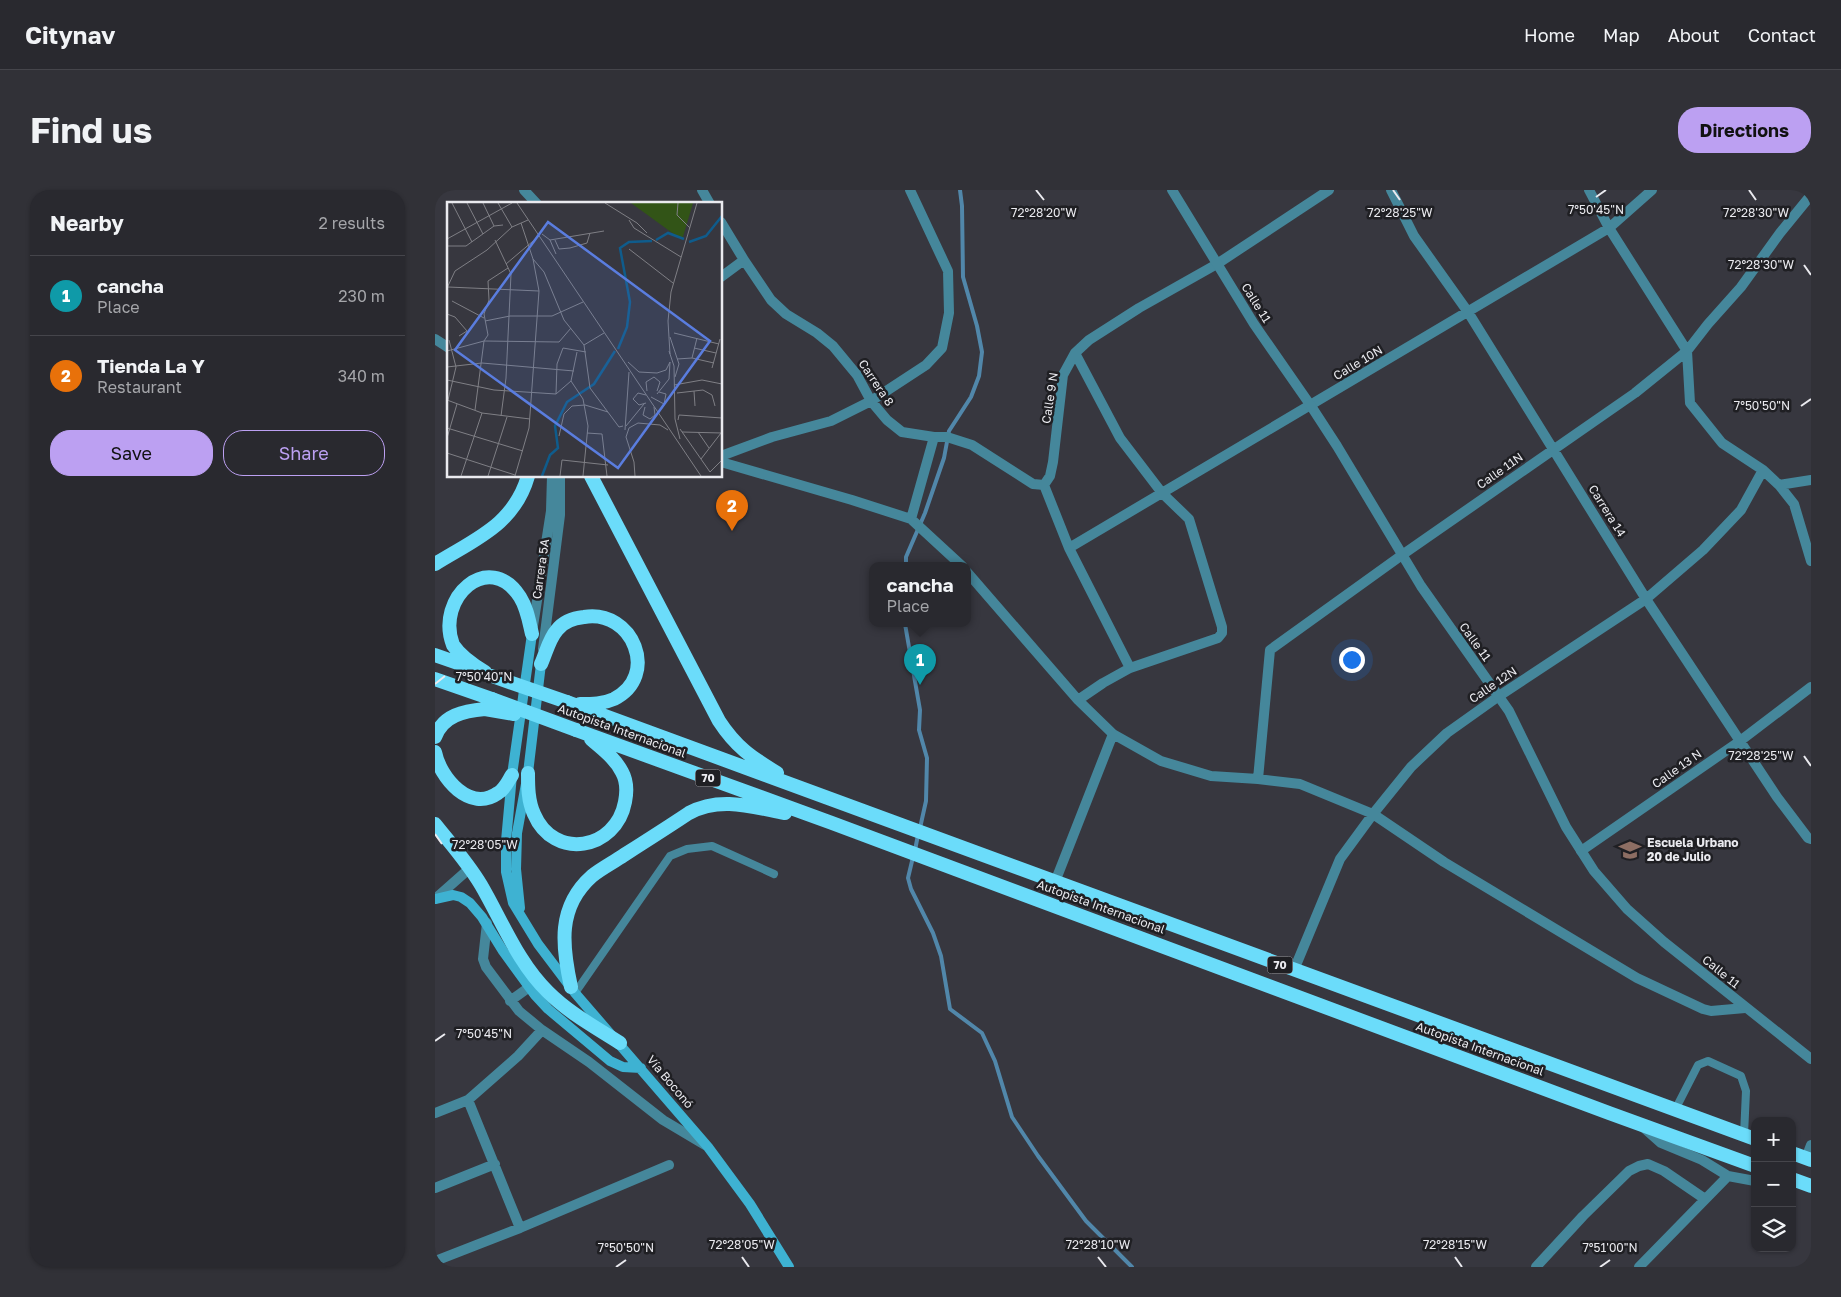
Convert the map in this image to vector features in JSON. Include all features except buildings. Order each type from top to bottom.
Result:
[{"type":"highway","points":[[435,564],[492,529],[506,517],[520,498],[527,478]]},
{"type":"highway","points":[[592,478],[700,686],[727,733],[735,744],[752,757],[805,790]]},
{"type":"highway","points":[[489,674],[461,655],[452,644],[446,632],[445,610],[457,588],[468,581],[481,577],[495,579],[508,585],[523,602],[532,634]]},
{"type":"highway","points":[[541,664],[554,634],[559,627],[569,621],[585,617],[597,617],[614,622],[626,630],[634,644],[637,658],[636,673],[629,685],[622,694],[609,700],[599,703],[570,703]]},
{"type":"highway","name":"Autopista Internacional","points":[[435,656],[570,703],[1750,1137]]},
{"type":"highway","name":"Autopista Internacional","points":[[435,679],[489,704],[543,718],[832,823],[1751,1165]]},
{"type":"highway","points":[[435,738],[441,725],[452,717],[489,704]]},
{"type":"highway","points":[[528,773],[529,797],[533,813],[540,826],[548,834],[558,841],[570,844],[586,844],[603,837],[613,828],[622,813],[626,795],[625,780],[622,771],[613,758],[580,732]]},
{"type":"highway","points":[[435,752],[438,763],[448,780],[460,792],[471,798],[484,799],[498,793],[506,785],[512,774]]},
{"type":"highway","points":[[573,990],[564,952],[564,934],[569,909],[580,888],[597,873],[689,813],[705,806],[730,804],[832,823]]},
{"type":"highway","points":[[435,824],[470,868],[507,934],[536,979],[548,993],[567,1008],[620,1043]]},
{"type":"highway","points":[[1796,1153],[1809,1155]]},
{"type":"highway","points":[[1796,1180],[1811,1186]]},
{"type":"main road","name":"Vía Boconó","points":[[532,634],[512,774],[506,840],[506,872],[508,888],[513,903],[538,944],[573,990],[708,1146],[750,1204],[789,1267]]},
{"type":"main road","name":"Vía Boconó","points":[[523,921],[517,881],[516,848],[520,809],[528,773],[541,664]]},
{"type":"main road","points":[[435,899],[451,895],[461,897],[470,903],[487,924],[528,988],[548,1009],[610,1061],[623,1066],[641,1068]]},
{"type":"street","points":[[524,190],[535,202]]},
{"type":"street","points":[[702,190],[709,202]]},
{"type":"street","points":[[723,455],[772,438],[831,421],[871,402],[925,365],[942,348],[949,313],[948,271],[910,190]]},
{"type":"street","name":"Calle 11","points":[[1172,190],[1254,324],[1311,406],[1436,608],[1499,696],[1521,733],[1550,796],[1581,851],[1607,887],[1627,909],[1745,1008],[1811,1060]]},
{"type":"street","name":"Calle 9 N","points":[[1044,485],[1053,462],[1063,375],[1075,353],[1089,340],[1139,308],[1217,264],[1329,190]]},
{"type":"street","name":"Carrera 14","points":[[1391,190],[1414,236],[1468,312],[1646,599],[1777,797],[1808,838],[1811,839]]},
{"type":"street","points":[[1589,190],[1609,228],[1687,350],[1690,403],[1722,444],[1763,470],[1779,484],[1794,504],[1811,561]]},
{"type":"street","name":"Calle 10N","points":[[1069,548],[1609,228],[1652,190]]},
{"type":"street","name":"Calle 11N","points":[[1258,779],[1270,650],[1635,392],[1687,350],[1741,287],[1811,194]]},
{"type":"street","name":"Carrera 8","points":[[723,225],[771,300],[786,314],[817,333],[833,346],[857,375],[871,402],[887,420],[902,432],[947,437],[972,444],[1033,484],[1044,485]]},
{"type":"street","points":[[723,276],[744,260]]},
{"type":"street","points":[[435,338],[447,347]]},
{"type":"street","points":[[1075,353],[1120,438],[1162,493],[1189,519],[1222,627],[1222,633],[1218,638],[1131,668],[1103,683],[1078,700]]},
{"type":"street","points":[[911,519],[934,437]]},
{"type":"street","points":[[723,463],[911,519],[958,562]]},
{"type":"street","name":"Calle 12N","points":[[1294,970],[1340,858],[1411,768],[1447,733],[1499,696],[1646,599],[1703,550],[1741,510],[1763,470]]},
{"type":"street","name":"Carrera 5A","points":[[532,634],[551,511],[552,478]]},
{"type":"street","name":"Carrera 5A","points":[[541,664],[561,515],[560,478]]},
{"type":"street","points":[[1779,484],[1811,480]]},
{"type":"street","points":[[1044,485],[1069,548],[1131,668]]},
{"type":"street","points":[[971,577],[1078,700],[1113,734],[1161,761],[1211,776],[1300,784],[1373,814],[1444,862],[1637,978],[1703,1009],[1711,1011],[1745,1008]]},
{"type":"street","name":"Calle 13 N","points":[[1581,851],[1740,741],[1811,687]]},
{"type":"street","points":[[1055,882],[1113,734]]},
{"type":"street","points":[[435,899],[470,868]]},
{"type":"street","points":[[487,924],[483,959],[486,968],[510,1001],[542,1030],[589,1062],[663,1120],[708,1146]]},
{"type":"street","points":[[510,1001],[528,988]]},
{"type":"street","points":[[435,1113],[468,1100],[518,1056],[542,1030]]},
{"type":"street","points":[[468,1100],[520,1228]]},
{"type":"street","points":[[1641,1125],[1661,1143],[1702,1160],[1727,1176],[1751,1180]]},
{"type":"street","points":[[435,1188],[495,1164]]},
{"type":"street","points":[[1536,1267],[1583,1216],[1629,1171],[1639,1166],[1648,1164],[1663,1171],[1705,1198]]},
{"type":"street","points":[[435,1261],[520,1228],[669,1165]]},
{"type":"street","points":[[1639,1267],[1727,1176]]},
{"type":"lane","points":[[573,990],[670,856],[687,849],[712,846],[774,874]]},
{"type":"lane","points":[[1675,1110],[1698,1065],[1708,1061],[1741,1076],[1746,1091],[1750,1137]]},
{"type":"waterway","points":[[906,562],[906,557],[925,513],[944,458],[949,431],[971,397],[979,376],[982,352],[977,326],[963,277],[960,190]]},
{"type":"waterway","points":[[906,627],[920,710],[919,730],[927,758],[926,801],[920,828]]},
{"type":"waterway","points":[[915,850],[918,835]]},
{"type":"waterway","points":[[913,857],[908,878],[911,889],[933,933],[941,956],[950,1009],[982,1033],[995,1061],[1012,1117],[1038,1156],[1086,1221],[1132,1267]]},
{"type":"place","name":"Tienda La Y","points":[[732,531]]},
{"type":"place","name":"cancha","points":[[920,685]]},
{"type":"place","name":"Escuela Urbano 20 de Julio","points":[[1630,850]]}]
